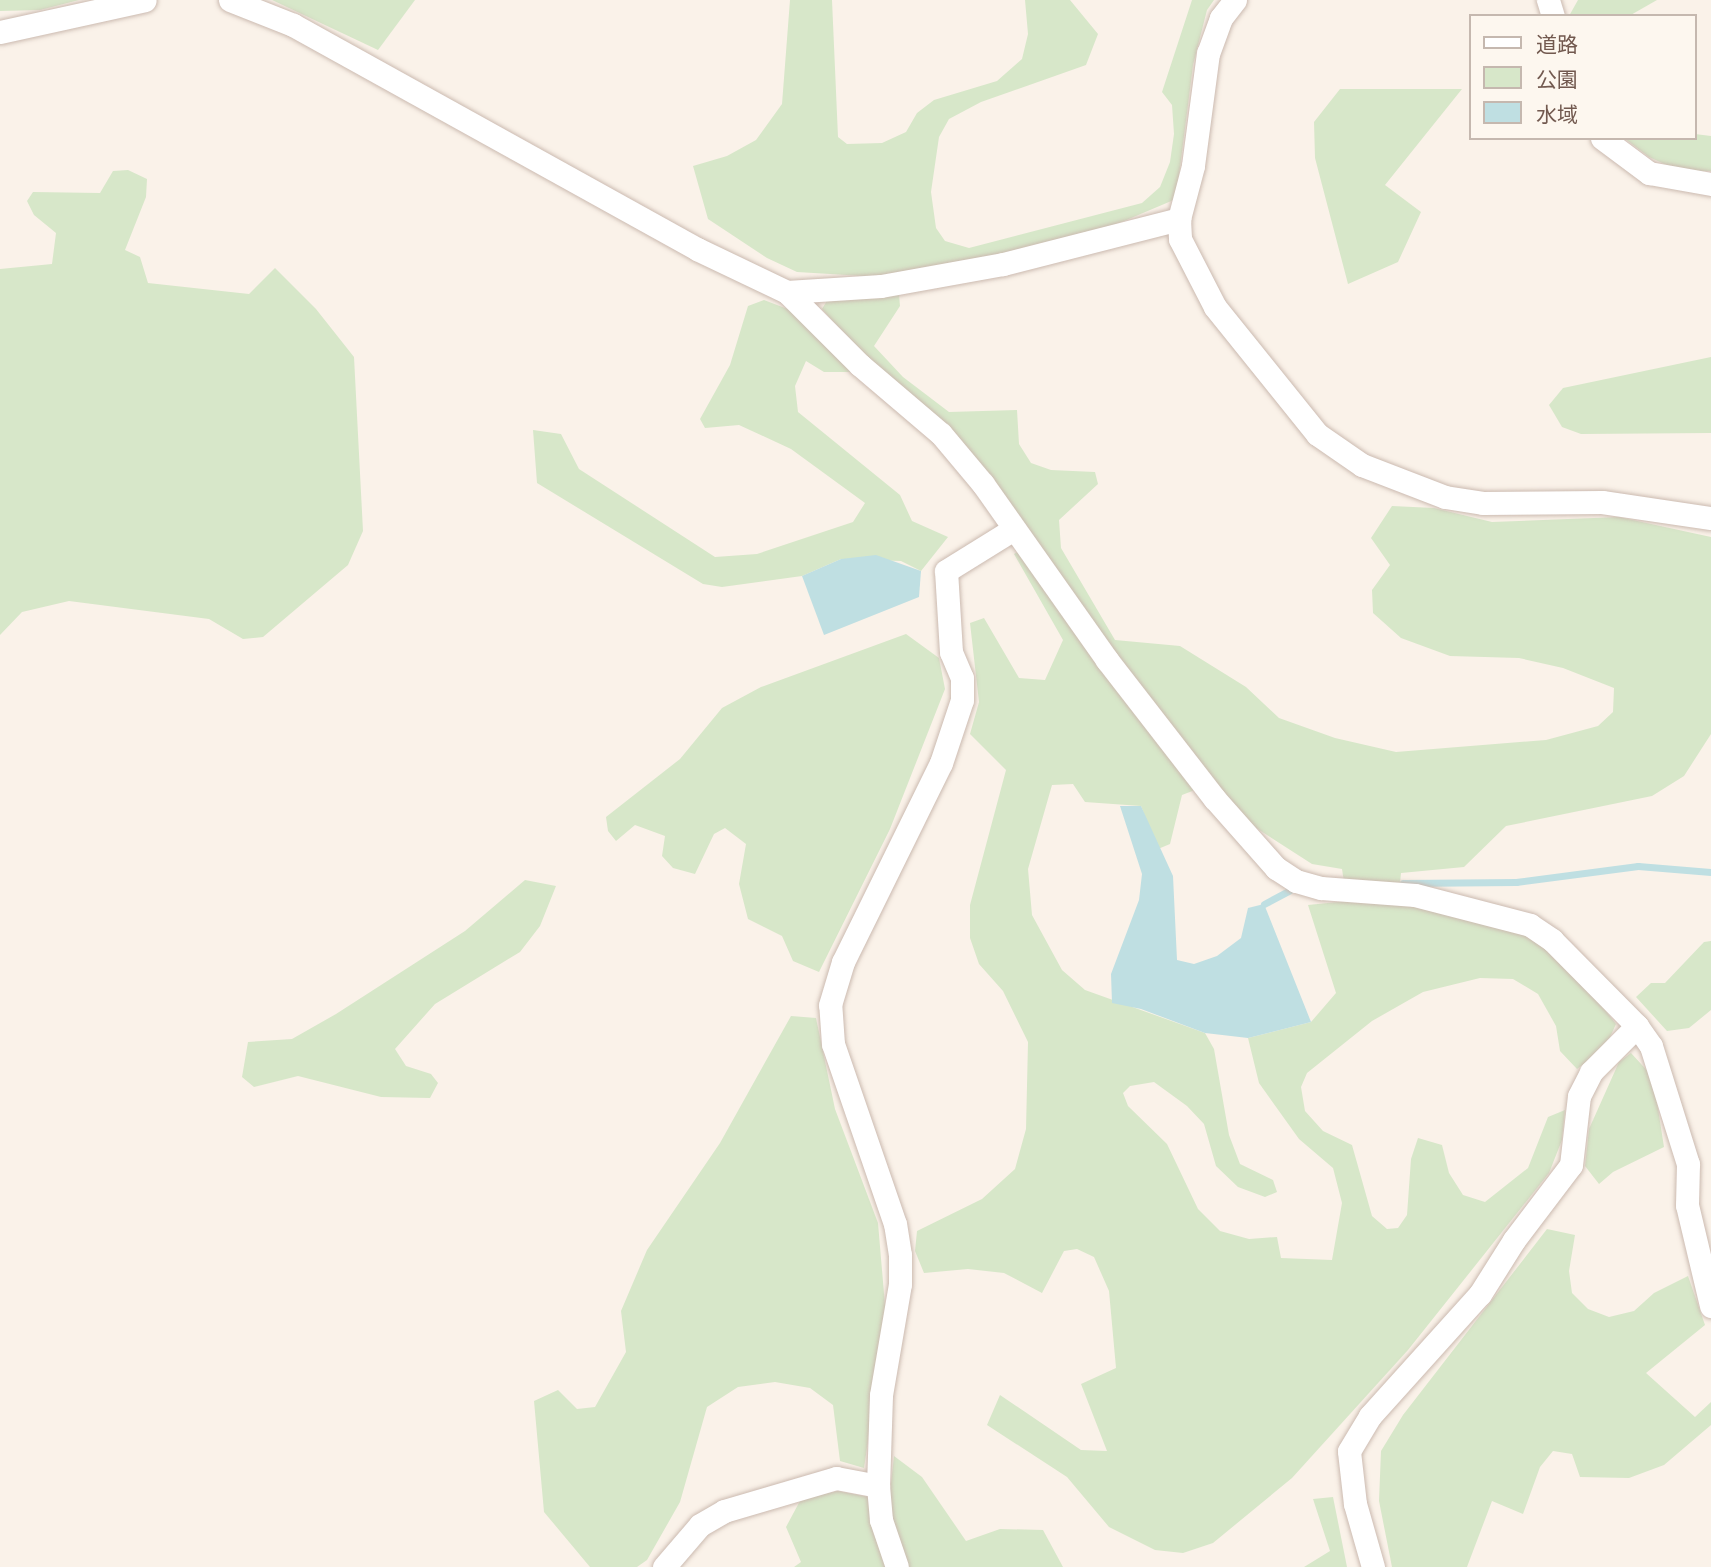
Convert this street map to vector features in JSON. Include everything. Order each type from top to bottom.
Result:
[{"type":"street","points":[[0,32],[145,0]]},
{"type":"street","points":[[230,0],[292,25],[697,249],[786,292],[860,365],[941,434],[983,484],[1013,530],[1214,799],[1276,868],[1296,881],[1321,888],[1415,895],[1530,925],[1552,940],[1637,1026],[1651,1046],[1688,1164],[1687,1205],[1711,1306]]},
{"type":"street","points":[[1235,0],[1221,18],[1208,53],[1193,166],[1179,219],[1180,239],[1189,262],[1215,307],[1317,434],[1362,466],[1445,497],[1483,503],[1602,502],[1711,518]]},
{"type":"street","points":[[1605,140],[1649,173],[1711,184]]},
{"type":"street","points":[[786,292],[881,286],[1003,264],[1179,219]]},
{"type":"street","points":[[897,1567],[881,1520],[877,1486],[881,1395],[900,1284],[900,1255],[895,1224],[833,1044],[830,1005],[843,962],[942,763],[962,700],[962,678],[951,652],[946,571],[1013,530]]},
{"type":"street","points":[[1373,1567],[1355,1504],[1349,1451],[1370,1416],[1480,1294],[1514,1240],[1571,1165],[1579,1096],[1591,1072],[1637,1026]]},
{"type":"street","points":[[664,1567],[700,1525],[724,1511],[836,1478],[877,1486]]},
{"type":"green space","points":[[0,0],[79,0],[40,10],[0,11]]},
{"type":"green space","points":[[272,0],[415,0],[378,50]]},
{"type":"green space","points":[[790,0],[832,0],[838,137],[847,144],[882,143],[906,132],[917,113],[934,100],[997,81],[1022,59],[1028,34],[1025,0],[1070,0],[1098,34],[1086,65],[981,102],[949,119],[939,137],[931,192],[936,228],[945,241],[969,248],[1142,203],[1160,187],[1170,162],[1174,134],[1172,105],[1162,92],[1192,0],[1214,0],[1207,10],[1193,65],[1176,199],[1117,224],[961,266],[880,277],[797,272],[767,258],[708,219],[693,166],[727,156],[756,140],[782,104]]},
{"type":"green space","points":[[1578,0],[1657,0],[1632,14],[1570,14]]},
{"type":"green space","points":[[1340,89],[1462,89],[1385,185],[1421,212],[1398,262],[1348,284],[1315,158],[1314,122]]},
{"type":"green space","points":[[1697,134],[1711,136],[1711,171],[1680,171],[1649,157],[1627,140],[1697,140]]},
{"type":"green space","points":[[128,170],[147,179],[146,197],[125,250],[140,257],[148,283],[249,294],[275,268],[316,309],[354,357],[363,531],[348,565],[263,637],[243,639],[209,619],[69,601],[22,612],[0,635],[0,269],[52,264],[56,233],[34,215],[27,201],[33,192],[100,193],[113,171]]},
{"type":"green space","points":[[899,295],[900,306],[874,346],[903,377],[949,412],[1017,410],[1019,444],[1031,463],[1051,470],[1095,472],[1098,484],[1059,520],[1061,548],[1115,640],[1180,646],[1246,687],[1279,718],[1335,738],[1396,752],[1546,740],[1598,726],[1613,712],[1614,688],[1563,668],[1519,658],[1450,656],[1401,638],[1373,613],[1372,590],[1390,565],[1371,538],[1392,506],[1434,508],[1492,522],[1619,517],[1711,537],[1711,734],[1684,776],[1652,796],[1506,826],[1464,867],[1401,873],[1398,902],[1525,934],[1576,973],[1616,1024],[1605,1048],[1577,1069],[1560,1051],[1556,1026],[1538,994],[1513,979],[1480,978],[1423,992],[1372,1021],[1307,1073],[1301,1087],[1305,1111],[1323,1131],[1352,1145],[1372,1216],[1387,1229],[1398,1228],[1407,1215],[1411,1159],[1418,1138],[1442,1145],[1449,1173],[1463,1195],[1485,1202],[1528,1168],[1548,1117],[1565,1110],[1562,1140],[1549,1173],[1408,1350],[1292,1478],[1213,1543],[1183,1553],[1155,1550],[1109,1527],[1067,1477],[987,1425],[1000,1395],[1081,1450],[1107,1451],[1081,1384],[1116,1368],[1109,1291],[1094,1257],[1077,1249],[1064,1251],[1042,1293],[1004,1273],[968,1269],[924,1273],[915,1251],[917,1231],[982,1199],[1015,1169],[1026,1129],[1028,1042],[1003,991],[979,964],[970,938],[970,905],[1006,770],[970,734],[979,702],[970,623],[984,618],[1019,678],[1045,680],[1063,640],[1014,554],[1033,542],[955,433],[863,356],[822,309],[828,299]],"holes":[[[1213,783],[1250,824],[1312,864],[1342,869],[1347,901],[1308,905],[1336,993],[1311,1022],[1248,1038],[1259,1083],[1299,1139],[1333,1168],[1342,1203],[1332,1260],[1281,1258],[1277,1237],[1249,1239],[1220,1231],[1198,1209],[1167,1144],[1128,1106],[1123,1093],[1130,1086],[1154,1082],[1187,1106],[1204,1124],[1216,1166],[1238,1187],[1265,1197],[1277,1192],[1273,1180],[1240,1164],[1229,1135],[1214,1049],[1205,1033],[1085,990],[1062,970],[1032,915],[1028,869],[1052,785],[1073,784],[1085,802],[1141,806],[1158,849],[1170,844],[1182,795]]]},
{"type":"green space","points":[[764,300],[798,313],[852,372],[824,372],[806,361],[795,386],[798,412],[900,495],[912,521],[948,537],[921,571],[901,561],[841,559],[802,576],[722,587],[703,584],[537,483],[533,430],[561,434],[579,469],[715,557],[757,554],[853,522],[865,503],[791,449],[739,425],[705,428],[700,419],[730,365],[748,306]]},
{"type":"green space","points":[[1711,357],[1711,433],[1581,434],[1562,427],[1549,405],[1563,388]]},
{"type":"green space","points":[[906,634],[939,658],[945,689],[890,829],[819,972],[793,961],[782,936],[748,919],[739,884],[746,844],[725,828],[714,834],[695,874],[673,868],[662,856],[665,836],[635,825],[616,841],[608,831],[606,817],[680,759],[722,708],[761,687]]},
{"type":"green space","points":[[525,880],[556,886],[540,926],[520,952],[435,1004],[395,1049],[406,1066],[431,1074],[438,1083],[430,1098],[381,1097],[298,1076],[254,1087],[242,1077],[248,1042],[292,1039],[336,1014],[465,931]]},
{"type":"green space","points":[[1711,941],[1711,1010],[1689,1028],[1667,1031],[1636,997],[1651,983],[1665,983],[1704,942]]},
{"type":"green space","points":[[791,1016],[816,1018],[835,1109],[878,1223],[886,1317],[864,1468],[840,1461],[833,1405],[810,1388],[775,1382],[738,1387],[707,1407],[680,1502],[647,1560],[637,1567],[590,1567],[544,1512],[534,1401],[558,1390],[577,1409],[595,1407],[626,1352],[621,1311],[647,1250],[720,1143]]},
{"type":"green space","points":[[1631,1053],[1653,1077],[1664,1147],[1613,1172],[1599,1184],[1585,1166],[1589,1129],[1619,1062]]},
{"type":"green space","points":[[1547,1229],[1575,1235],[1569,1271],[1572,1293],[1588,1309],[1609,1317],[1634,1311],[1654,1293],[1688,1276],[1705,1325],[1646,1373],[1695,1417],[1711,1402],[1711,1425],[1664,1465],[1629,1478],[1580,1477],[1572,1454],[1553,1451],[1540,1467],[1523,1514],[1492,1501],[1467,1567],[1392,1567],[1379,1501],[1381,1451],[1403,1415]]},
{"type":"green space","points":[[894,1456],[922,1477],[966,1541],[1000,1529],[1043,1530],[1063,1567],[794,1567],[801,1562],[786,1527],[801,1499],[838,1491],[889,1501]]},
{"type":"green space","points":[[1333,1497],[1347,1567],[1304,1567],[1330,1551],[1313,1499]]},
{"type":"water","points":[[876,555],[921,571],[919,597],[824,635],[802,576],[841,559]]},
{"type":"water","points":[[1120,806],[1141,806],[1173,876],[1177,960],[1194,964],[1217,956],[1241,938],[1248,908],[1264,904],[1311,1022],[1248,1038],[1205,1033],[1141,1009],[1112,1003],[1111,974],[1139,900],[1142,874]]},
{"type":"waterway","points":[[1403,883],[1516,882],[1638,866],[1711,872]]},
{"type":"waterway","points":[[1264,904],[1290,890]]}]
